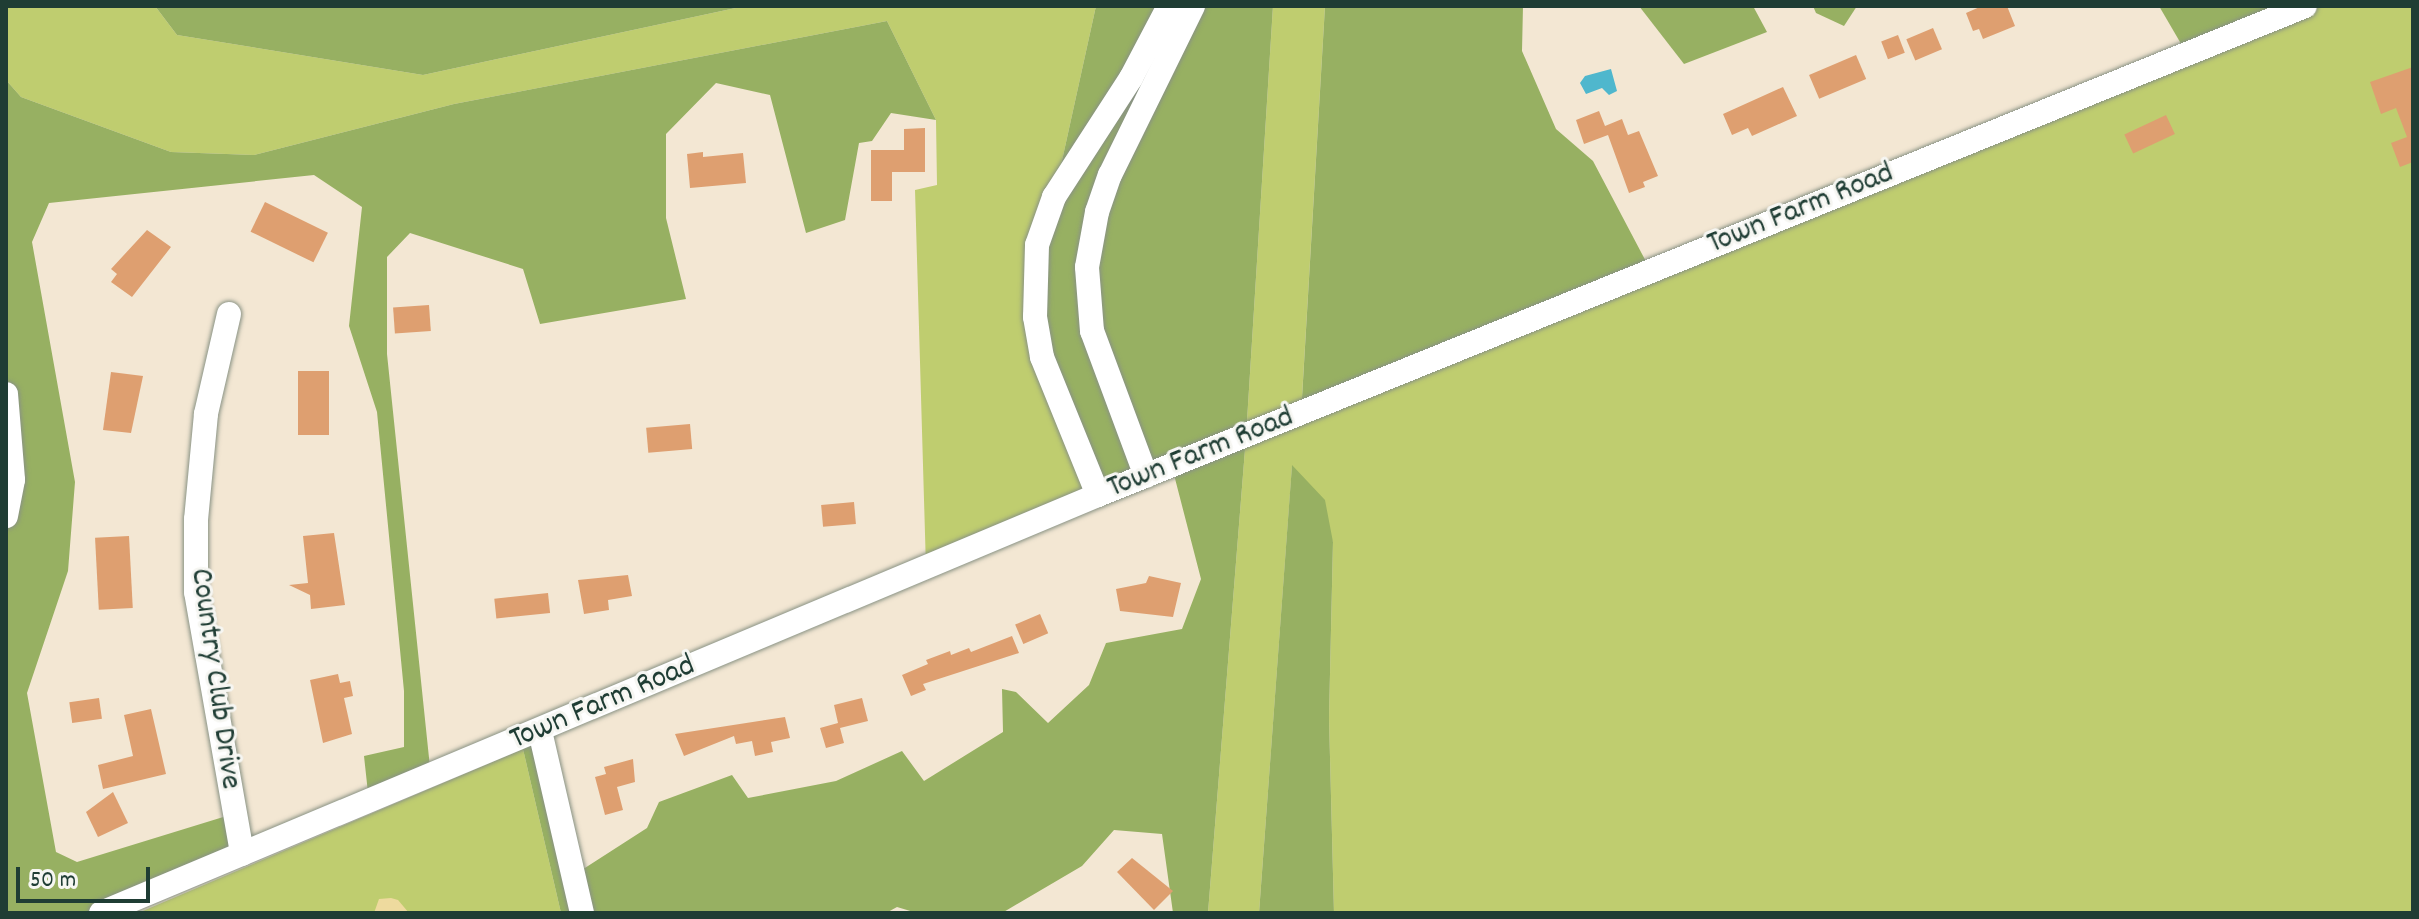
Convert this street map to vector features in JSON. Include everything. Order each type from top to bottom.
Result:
[{"type":"street","points":[[1098,495],[1042,357],[1035,317],[1037,245],[1054,197],[1131,78],[1169,6]]},
{"type":"street","points":[[1146,476],[1092,331],[1087,267],[1097,212],[1110,175],[1193,6]]},
{"type":"street","name":"Town Farm Road","points":[[101,913],[1098,495],[2305,6]]},
{"type":"street","name":"Country Club Drive","points":[[229,314],[206,414],[196,519],[196,592],[242,854]]},
{"type":"street","points":[[6,394],[13,480],[6,516]]},
{"type":"street","points":[[540,731],[582,913]]},
{"type":"green space","points":[[6,6],[155,6],[177,35],[423,75],[745,6],[1096,6],[1054,197],[1098,495],[926,568],[915,190],[937,185],[936,120],[887,21],[454,104],[254,155],[171,152],[21,97],[6,80]]},
{"type":"green space","points":[[155,6],[745,6],[423,75],[177,35]]},
{"type":"green space","points":[[1096,6],[1273,6],[1246,437],[1208,913],[1173,913],[1162,834],[1114,830],[1082,866],[1002,913],[917,913],[897,907],[886,913],[561,913],[523,749],[540,731],[574,875],[647,828],[659,802],[732,775],[748,798],[836,781],[902,751],[924,781],[1003,732],[1002,689],[1016,692],[1048,723],[1089,685],[1106,643],[1182,629],[1201,579],[1172,467],[1098,495],[1035,317],[1054,197]]},
{"type":"green space","points":[[1273,6],[1325,6],[1301,414],[2305,6],[2413,6],[2413,913],[1334,913],[1329,718],[1333,542],[1292,466],[1259,913],[1208,913],[1246,437]]},
{"type":"green space","points":[[1325,6],[1523,6],[1522,51],[1556,129],[1593,161],[1651,271],[1301,415]]},
{"type":"green space","points":[[1639,6],[1753,6],[1767,32],[1684,64]]},
{"type":"green space","points":[[1813,6],[1857,6],[1844,26],[1816,13]]},
{"type":"green space","points":[[2159,6],[2305,6],[2187,54]]},
{"type":"green space","points":[[887,21],[936,120],[891,113],[872,141],[859,143],[845,220],[806,233],[770,95],[716,83],[666,134],[666,218],[686,299],[540,324],[523,269],[410,233],[387,257],[387,354],[431,777],[369,802],[364,756],[404,747],[404,691],[377,412],[349,326],[362,207],[314,175],[49,203],[32,242],[75,482],[68,571],[27,693],[56,852],[77,862],[233,814],[242,854],[101,913],[6,913],[6,80],[21,97],[171,152],[254,155],[454,104]]},
{"type":"green space","points":[[1292,465],[1325,500],[1333,542],[1329,718],[1334,913],[1259,913]]},
{"type":"green space","points":[[523,749],[561,913],[138,913]]},
{"type":"sand","points":[[379,899],[398,900],[409,913],[374,913]]},
{"type":"water","points":[[1611,69],[1617,91],[1609,95],[1602,88],[1586,94],[1580,83],[1585,76]]},
{"type":"building","points":[[1982,6],[2007,6],[2015,26],[1983,39],[1979,29],[1973,31],[1966,13]]},
{"type":"building","points":[[1933,28],[1942,49],[1915,61],[1906,39]]},
{"type":"building","points":[[1898,35],[1905,53],[1888,59],[1881,41]]},
{"type":"building","points":[[1856,55],[1866,79],[1819,99],[1809,75]]},
{"type":"building","points":[[2413,67],[2413,162],[2400,167],[2391,143],[2407,137],[2396,108],[2381,114],[2370,82]]},
{"type":"building","points":[[1783,87],[1797,116],[1752,136],[1748,128],[1732,135],[1723,114]]},
{"type":"building","points":[[1599,111],[1605,126],[1622,119],[1628,135],[1639,131],[1658,176],[1643,182],[1645,187],[1629,193],[1608,135],[1584,144],[1576,120]]},
{"type":"building","points":[[2166,115],[2175,134],[2133,153],[2124,134]]},
{"type":"building","points":[[925,128],[925,172],[892,172],[892,201],[871,201],[871,150],[904,150],[904,129]]},
{"type":"building","points":[[703,152],[703,157],[743,153],[746,183],[690,188],[687,154]]},
{"type":"building","points":[[265,202],[328,233],[313,262],[251,232]]},
{"type":"building","points":[[147,230],[171,247],[132,297],[111,282],[117,274],[111,269]]},
{"type":"building","points":[[429,305],[431,331],[395,333],[393,308]]},
{"type":"building","points":[[298,371],[329,371],[329,435],[298,435]]},
{"type":"building","points":[[111,372],[143,376],[131,433],[103,430]]},
{"type":"building","points":[[690,424],[692,449],[648,453],[646,428]]},
{"type":"building","points":[[854,502],[856,524],[823,527],[821,505]]},
{"type":"building","points":[[334,533],[345,605],[311,609],[310,595],[289,585],[308,583],[303,536]]},
{"type":"building","points":[[129,536],[133,608],[99,610],[95,538]]},
{"type":"building","points":[[628,575],[632,596],[608,600],[609,610],[584,614],[578,580]]},
{"type":"building","points":[[1149,576],[1181,583],[1173,617],[1120,611],[1116,589],[1146,583]]},
{"type":"building","points":[[548,593],[550,613],[496,619],[494,599]]},
{"type":"building","points":[[1040,614],[1048,633],[1023,644],[1015,625]]},
{"type":"building","points":[[1012,636],[1019,653],[923,684],[926,690],[911,696],[902,675],[928,664],[926,660],[950,651],[951,655],[969,648],[971,652]]},
{"type":"building","points":[[338,674],[340,683],[350,681],[353,696],[344,698],[352,734],[323,743],[310,680]]},
{"type":"building","points":[[99,698],[102,719],[72,723],[69,702]]},
{"type":"building","points":[[862,698],[868,721],[840,728],[844,743],[826,748],[820,728],[838,723],[834,705]]},
{"type":"building","points":[[151,709],[166,774],[103,789],[98,765],[133,756],[124,715]]},
{"type":"building","points":[[785,717],[790,738],[771,742],[773,752],[755,756],[752,741],[736,744],[734,736],[684,756],[675,734]]},
{"type":"building","points":[[633,759],[635,782],[617,787],[623,810],[605,815],[595,777],[606,774],[604,767]]},
{"type":"building","points":[[113,792],[128,823],[98,837],[86,812]]},
{"type":"building","points":[[1132,858],[1173,891],[1154,910],[1117,872]]}]
